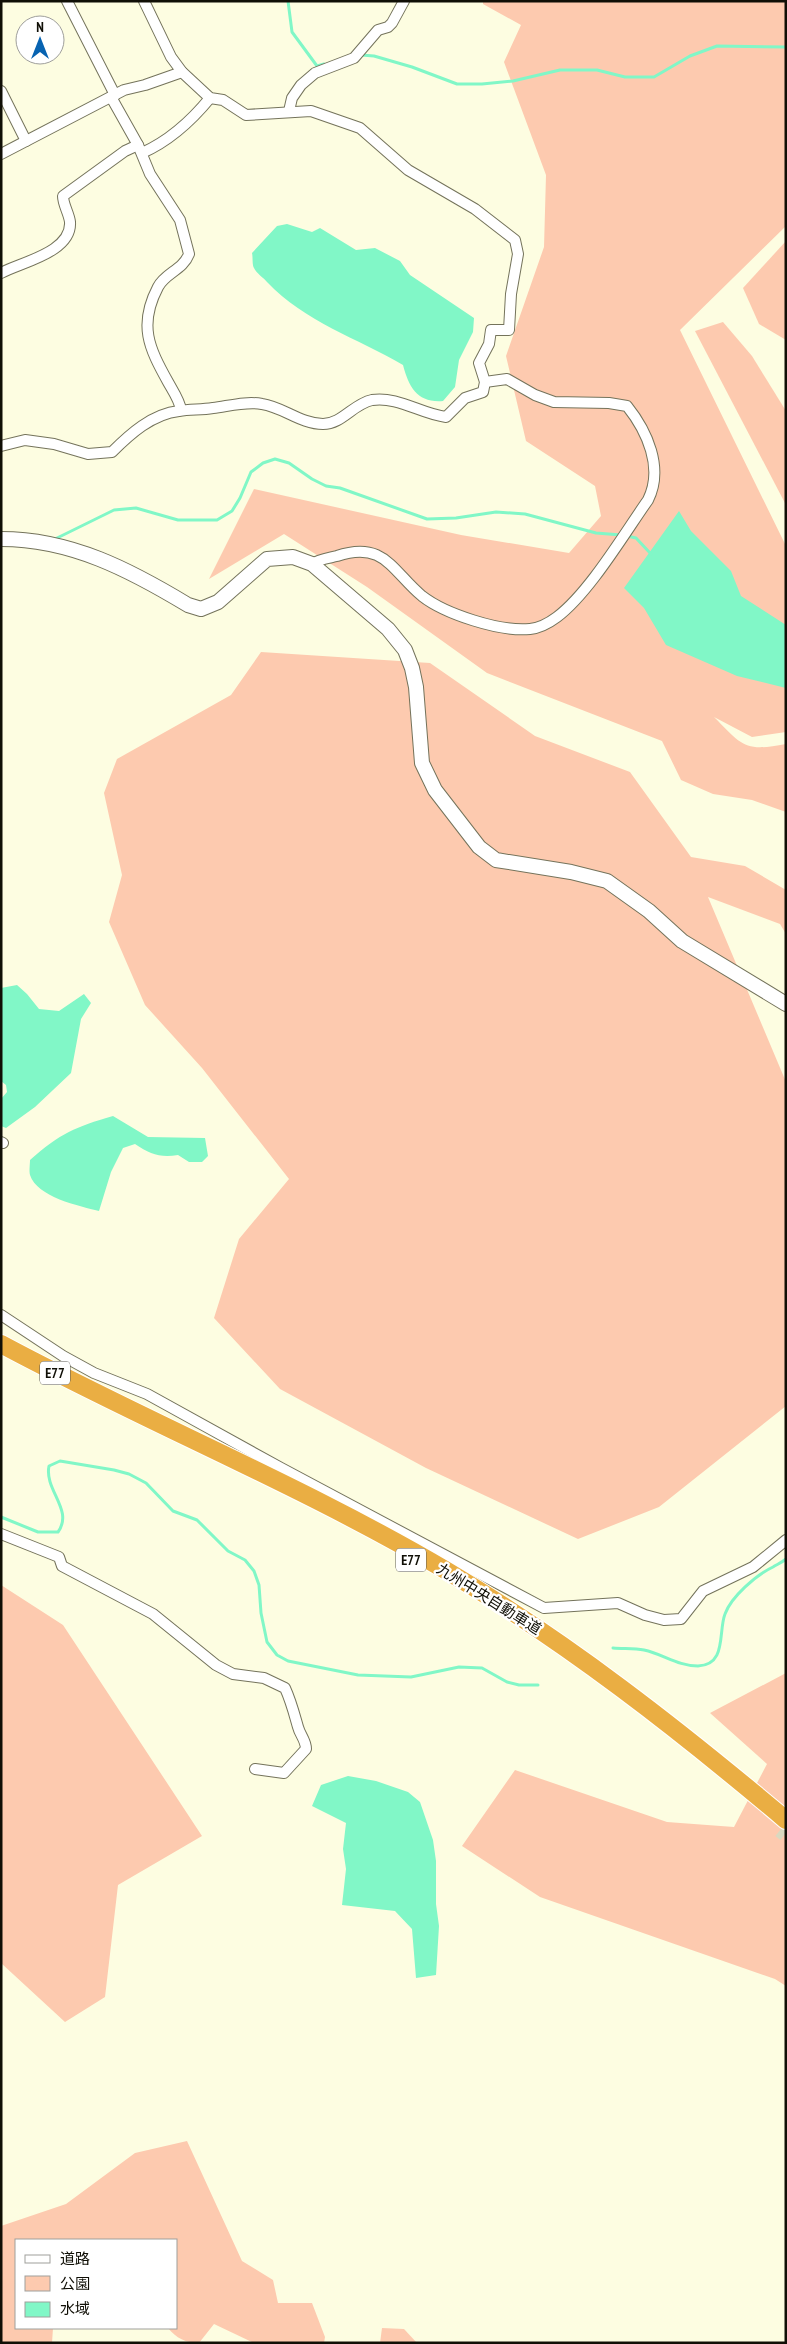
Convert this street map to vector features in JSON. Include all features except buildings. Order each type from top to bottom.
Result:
[{"type":"highway","points":[[1,1335],[110,1400]]},
{"type":"highway","name":"九州中央自動車道","points":[[1,1344],[334,1510],[455,1576],[536,1627],[631,1694],[699,1747],[784,1825]]},
{"type":"highway","name":"九州中央自動車道","points":[[1,1354],[357,1530],[432,1572],[531,1634],[626,1701],[784,1825]]},
{"type":"street","points":[[67,1],[140,149],[150,174],[180,220],[189,254],[183,265],[164,279],[158,287],[146,317],[151,351],[181,410]]},
{"type":"street","points":[[1,446],[25,440],[73,448],[88,454],[112,452],[143,425],[157,418],[181,410],[239,404],[261,404],[310,423],[324,424],[337,421],[357,405],[383,399],[395,401],[434,416],[446,417],[465,398],[483,392],[485,382],[479,363],[489,344],[491,330],[509,330],[511,294],[518,254],[514,240],[475,209],[408,170],[360,128],[311,111],[289,111],[251,116],[222,100],[210,98],[182,72],[171,57],[144,1]]},
{"type":"street","points":[[289,111],[292,98],[308,78],[315,73],[354,58],[378,30],[388,27],[392,23],[404,1]]},
{"type":"street","points":[[1,154],[113,96],[182,72]]},
{"type":"street","points":[[1,91],[26,141]]},
{"type":"street","points":[[1,274],[61,245],[69,230],[70,221],[63,202],[63,196],[125,151],[140,149],[166,140],[194,116],[210,98]]},
{"type":"street","points":[[312,564],[352,551],[368,552],[393,564],[422,596],[449,612],[495,626],[530,629],[543,626],[558,616],[579,595],[648,500],[654,488],[653,457],[639,421],[627,406],[554,402],[535,395],[507,378],[485,382]]},
{"type":"street","points":[[1,539],[48,544],[81,552],[114,564],[188,605],[201,609],[218,602],[267,559],[293,558],[312,564],[383,625],[405,650],[416,687],[422,763],[435,790],[480,847],[496,860],[571,872],[607,881],[648,911],[682,941],[786,1004]]},
{"type":"street","points":[[1,1315],[63,1356],[94,1373],[147,1394],[281,1468],[544,1608],[618,1603],[644,1615],[664,1620],[681,1619],[703,1591],[753,1567],[786,1540]]},
{"type":"street","points":[[1,1534],[58,1557],[62,1566],[153,1614],[216,1665],[233,1674],[264,1678],[285,1688],[293,1704],[298,1728],[306,1742],[306,1749],[284,1773],[255,1769]]},
{"type":"green space","points":[[483,1],[786,1],[786,226],[680,330],[786,546],[786,732],[752,737],[714,717],[738,740],[752,747],[786,744],[786,812],[752,800],[713,794],[681,780],[662,741],[487,673],[367,587],[284,534],[209,579],[254,489],[461,535],[569,553],[601,516],[595,486],[526,441],[506,356],[544,247],[546,175],[504,62],[521,25],[483,4]]},
{"type":"green space","points":[[786,241],[786,340],[759,324],[743,288]]},
{"type":"green space","points":[[723,322],[752,356],[786,411],[786,505],[695,331]]},
{"type":"green space","points":[[261,652],[430,663],[535,736],[630,772],[691,857],[745,866],[786,890],[786,934],[780,924],[708,897],[786,1082],[786,1406],[659,1507],[578,1539],[426,1468],[280,1389],[214,1318],[239,1239],[289,1179],[202,1068],[145,1005],[109,922],[122,875],[104,793],[117,759],[231,695]]},
{"type":"green space","points":[[1,1585],[63,1625],[202,1836],[118,1885],[105,1997],[65,2022],[1,1963]]},
{"type":"green space","points":[[786,1673],[786,1986],[775,1979],[540,1897],[462,1846],[515,1770],[667,1822],[734,1827],[767,1764],[710,1713]]},
{"type":"green space","points":[[187,2141],[242,2261],[273,2280],[278,2303],[312,2303],[325,2337],[324,2343],[254,2343],[214,2324],[199,2343],[186,2341],[174,2335],[169,2329],[178,2329],[178,2239],[15,2239],[15,2329],[53,2329],[52,2343],[1,2343],[1,2226],[66,2204],[135,2153]]},
{"type":"green space","points":[[382,2328],[404,2329],[417,2343],[380,2343]]},
{"type":"water","points":[[287,224],[312,232],[320,228],[356,250],[375,248],[400,261],[410,275],[474,318],[473,332],[459,360],[455,387],[443,401],[434,401],[421,397],[408,381],[403,365],[315,319],[282,296],[256,272],[253,267],[252,253],[277,226]]},
{"type":"water","points":[[679,511],[691,531],[731,571],[741,596],[786,625],[786,688],[737,676],[666,645],[644,608],[624,588]]},
{"type":"water","points":[[17,985],[39,1009],[59,1011],[84,994],[91,1003],[81,1019],[71,1073],[35,1107],[6,1128],[1,1126],[1,1099],[7,1092],[6,1085],[1,1081],[1,988]]},
{"type":"water","points":[[113,1116],[148,1137],[205,1138],[208,1156],[202,1162],[189,1162],[178,1155],[166,1156],[155,1154],[135,1144],[123,1148],[111,1172],[99,1211],[50,1195],[34,1183],[30,1175],[30,1160],[51,1143],[69,1132]]},
{"type":"water","points":[[348,1776],[376,1781],[408,1792],[420,1802],[433,1840],[436,1861],[436,1904],[439,1926],[436,1975],[416,1978],[412,1929],[395,1911],[342,1905],[346,1869],[343,1849],[346,1823],[312,1806],[321,1785]]},
{"type":"waterway","points":[[288,1],[292,32],[317,66],[324,64]]},
{"type":"waterway","points":[[361,55],[374,56],[412,67],[457,84],[482,84],[513,81],[560,70],[597,70],[625,77],[654,77],[690,56],[717,46],[786,47]]},
{"type":"waterway","points":[[53,540],[114,510],[136,508],[178,520],[217,520],[232,511],[251,472],[263,463],[275,459],[289,463],[326,486],[340,488],[427,519],[456,518],[496,512],[525,514],[596,533],[621,535]]},
{"type":"waterway","points":[[627,536],[636,538],[651,554]]},
{"type":"waterway","points":[[1,1517],[38,1532],[58,1532],[63,1516],[51,1483],[49,1466],[60,1461],[129,1474],[146,1483],[173,1511],[197,1520],[228,1551],[245,1560],[254,1571],[259,1585],[261,1613],[267,1642],[277,1655],[288,1661],[358,1675],[411,1677],[459,1667],[482,1668],[507,1682],[519,1685],[538,1685]]},
{"type":"waterway","points":[[613,1648],[644,1650],[691,1665],[707,1664],[713,1660],[720,1646],[723,1621],[728,1607],[752,1581],[786,1559]]},
{"type":"tunnel","points":[[781,1829],[786,1833]]}]
